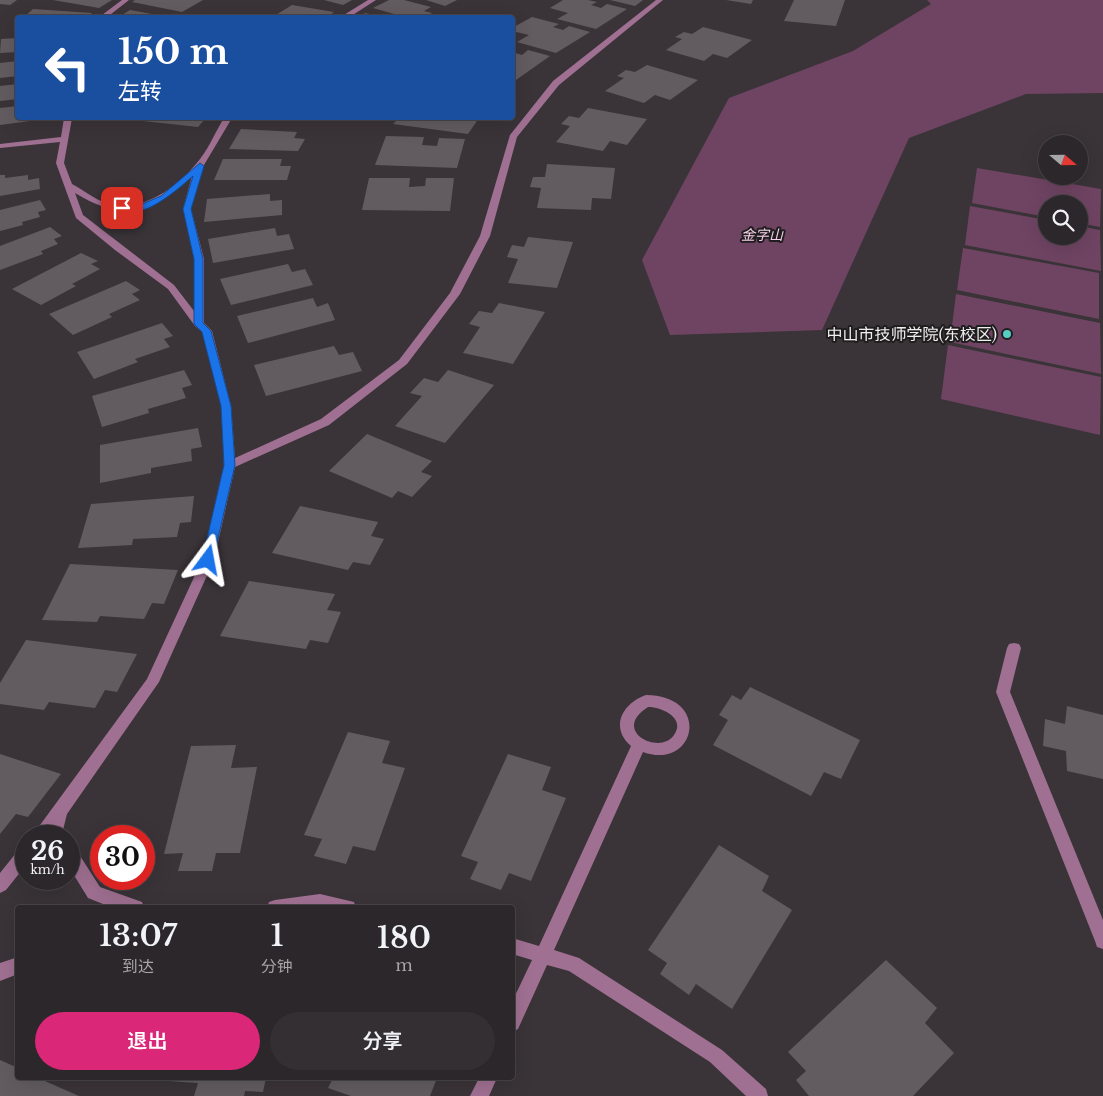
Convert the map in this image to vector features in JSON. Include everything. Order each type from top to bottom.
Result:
[{"type":"street","points":[[105,15],[126,0]]},
{"type":"street","points":[[347,15],[373,0]]},
{"type":"street","points":[[230,465],[325,422],[403,362],[455,294],[485,236],[513,137],[556,83],[660,0]]},
{"type":"street","points":[[49,825],[152,682],[208,560],[230,465],[226,406],[207,331],[199,324],[171,287],[118,248],[79,216],[60,163],[68,120]]},
{"type":"street","points":[[199,324],[199,259],[187,209],[200,166],[227,120]]},
{"type":"street","points":[[0,146],[64,140]]},
{"type":"street","points":[[68,185],[109,207],[136,209],[164,197],[200,166]]},
{"type":"street","points":[[1014,648],[1002,692],[1103,941]]},
{"type":"street","points":[[515,1016],[640,745]]},
{"type":"street","points":[[57,825],[60,812]]},
{"type":"street","points":[[0,885],[15,867]]},
{"type":"street","points":[[80,871],[94,893],[128,905]]},
{"type":"street","points":[[298,905],[320,902],[334,905]]},
{"type":"street","points":[[515,947],[573,964],[716,1056],[759,1096]]},
{"type":"street","points":[[0,972],[15,966]]},
{"type":"street","points":[[479,1096],[487,1080]]},
{"type":"green space","name":"金字山","points":[[927,0],[1103,0],[1103,93],[1026,94],[909,138],[822,330],[670,335],[642,260],[729,98],[853,51],[931,4]]},
{"type":"green space","points":[[977,168],[1038,178],[1038,185],[1077,185],[1101,189],[1100,227],[1088,225],[1088,195],[1038,195],[1038,215],[972,203]]},
{"type":"green space","points":[[970,206],[1038,219],[1038,245],[1088,245],[1088,228],[1100,230],[1101,271],[965,245]]},
{"type":"green space","points":[[963,248],[1099,273],[1099,319],[957,290]]},
{"type":"green space","points":[[956,294],[1100,323],[1101,374],[950,342]]},
{"type":"green space","points":[[948,345],[1101,377],[1100,435],[941,399]]},
{"type":"building","points":[[0,0],[17,0],[10,5],[0,4]]},
{"type":"building","points":[[53,0],[112,0],[99,8]]},
{"type":"building","points":[[135,0],[203,0],[182,12],[132,2]]},
{"type":"building","points":[[324,0],[352,0],[343,5]]},
{"type":"building","points":[[389,0],[404,0],[431,7],[424,11],[432,13],[428,15],[398,15],[373,8]]},
{"type":"building","points":[[426,0],[457,0],[445,6]]},
{"type":"building","points":[[563,0],[588,0],[597,2],[591,5],[601,8],[607,4],[627,9],[596,29],[557,19],[568,13],[550,8]]},
{"type":"building","points":[[610,0],[643,0],[635,6]]},
{"type":"building","points":[[726,0],[753,0],[751,4]]},
{"type":"building","points":[[794,0],[845,0],[836,26],[784,21]]},
{"type":"building","points":[[292,5],[334,12],[330,15],[276,15]]},
{"type":"building","points":[[33,9],[92,13],[90,15],[26,15]]},
{"type":"building","points":[[130,10],[157,15],[122,15]]},
{"type":"building","points":[[532,17],[559,24],[553,27],[563,30],[569,26],[590,32],[556,53],[517,42],[529,35],[515,32],[515,26]]},
{"type":"building","points":[[703,27],[752,40],[727,58],[713,54],[704,61],[666,50],[682,39],[675,37],[684,32],[692,34]]},
{"type":"building","points":[[15,38],[15,52],[0,53],[1,39]]},
{"type":"building","points":[[528,50],[550,56],[515,80],[515,53],[522,55]]},
{"type":"building","points":[[15,61],[15,76],[0,78],[0,63]]},
{"type":"building","points":[[647,65],[698,80],[670,100],[655,95],[644,103],[605,91],[624,78],[617,76],[626,70],[635,72]]},
{"type":"building","points":[[15,84],[15,99],[0,101],[0,86]]},
{"type":"building","points":[[15,106],[15,120],[38,120],[0,125],[0,108]]},
{"type":"building","points":[[588,108],[647,119],[627,145],[610,141],[603,151],[556,142],[570,126],[561,124],[569,116],[579,118]]},
{"type":"building","points":[[144,120],[204,120],[198,127],[143,121]]},
{"type":"building","points":[[397,120],[478,120],[468,134],[393,124]]},
{"type":"building","points":[[241,129],[297,132],[294,138],[305,139],[298,151],[229,149]]},
{"type":"building","points":[[386,136],[424,137],[422,145],[437,146],[439,138],[465,139],[457,168],[375,165]]},
{"type":"building","points":[[223,159],[282,159],[280,166],[291,166],[287,180],[214,180]]},
{"type":"building","points":[[547,164],[615,168],[611,199],[592,198],[591,210],[537,208],[541,188],[530,187],[533,177],[545,177]]},
{"type":"building","points":[[0,175],[5,175],[5,178],[28,175],[28,180],[39,178],[40,189],[0,196]]},
{"type":"building","points":[[369,178],[410,178],[409,187],[425,186],[426,178],[454,178],[450,211],[362,210]]},
{"type":"building","points":[[270,194],[270,201],[282,200],[282,215],[204,222],[207,199]]},
{"type":"building","points":[[40,200],[46,210],[38,212],[40,217],[22,222],[23,225],[0,231],[0,210]]},
{"type":"building","points":[[50,227],[62,236],[54,239],[58,244],[41,251],[43,254],[0,270],[0,246]]},
{"type":"building","points":[[275,228],[277,236],[289,234],[294,249],[213,263],[208,239]]},
{"type":"building","points":[[528,237],[573,242],[557,288],[508,283],[518,259],[507,257],[512,245],[524,247]]},
{"type":"building","points":[[81,253],[98,261],[91,264],[100,269],[72,284],[76,286],[41,305],[12,289]]},
{"type":"building","points":[[288,264],[292,272],[305,269],[313,285],[231,305],[220,279]]},
{"type":"building","points":[[126,281],[140,290],[132,294],[140,300],[109,314],[112,317],[73,335],[49,314]]},
{"type":"building","points":[[313,298],[317,307],[328,303],[335,320],[248,343],[237,316]]},
{"type":"building","points":[[499,303],[545,312],[513,364],[463,353],[480,327],[469,324],[479,311],[492,313]]},
{"type":"building","points":[[162,323],[173,336],[164,339],[170,347],[135,359],[138,362],[94,379],[77,352]]},
{"type":"building","points":[[334,346],[339,355],[353,352],[362,371],[266,396],[254,365]]},
{"type":"building","points":[[184,370],[192,385],[182,388],[186,398],[148,409],[149,413],[102,427],[92,396]]},
{"type":"building","points":[[448,370],[494,385],[445,443],[395,426],[422,396],[410,393],[424,378],[438,382]]},
{"type":"building","points":[[198,428],[202,447],[191,449],[192,461],[151,468],[151,473],[100,483],[100,445]]},
{"type":"building","points":[[367,434],[432,461],[421,472],[432,476],[412,497],[398,491],[392,498],[329,471]]},
{"type":"building","points":[[194,496],[191,522],[180,523],[177,537],[133,539],[132,545],[78,548],[91,504]]},
{"type":"building","points":[[300,506],[378,522],[371,536],[384,539],[370,565],[353,562],[348,570],[272,553]]},
{"type":"building","points":[[70,564],[178,570],[164,604],[152,603],[144,619],[100,616],[97,622],[42,620]]},
{"type":"building","points":[[249,581],[335,594],[327,610],[341,612],[328,643],[310,640],[306,649],[220,636]]},
{"type":"building","points":[[26,640],[137,654],[117,692],[105,690],[95,708],[49,702],[44,710],[0,704],[0,683]]},
{"type":"building","points":[[750,687],[860,740],[841,779],[824,772],[811,796],[713,745],[728,720],[719,715],[732,695],[741,700]]},
{"type":"building","points":[[1067,706],[1103,715],[1103,779],[1067,771],[1066,751],[1043,746],[1045,719],[1065,724]]},
{"type":"building","points":[[348,732],[390,741],[382,763],[405,768],[375,851],[353,846],[346,864],[314,856],[322,839],[304,835]]},
{"type":"building","points":[[236,745],[231,768],[257,767],[240,853],[216,853],[212,871],[178,871],[183,853],[164,854],[191,746]]},
{"type":"building","points":[[0,754],[61,774],[28,817],[16,814],[0,834]]},
{"type":"building","points":[[508,754],[551,767],[542,790],[566,798],[531,881],[509,873],[501,890],[470,879],[478,862],[461,856]]},
{"type":"building","points":[[719,845],[769,876],[762,891],[792,910],[732,1009],[696,984],[689,995],[660,974],[667,963],[648,950]]},
{"type":"building","points":[[886,960],[937,1008],[925,1023],[954,1053],[913,1096],[809,1096],[796,1080],[806,1071],[788,1052]]},
{"type":"building","points":[[0,1060],[15,1067],[15,1080],[43,1080],[79,1096],[0,1096]]},
{"type":"building","points":[[266,1080],[263,1092],[245,1091],[244,1096],[194,1096],[198,1083],[168,1081]]},
{"type":"building","points":[[332,1080],[436,1080],[430,1096],[351,1096],[328,1088]]},
{"type":"place","name":"中山市技师学院(东校区)","points":[[1007,334]]},
{"type":"route","points":[[122,208],[136,209],[164,197],[200,166],[187,209],[199,259],[199,324],[207,331],[226,406],[230,465],[208,560]]}]
